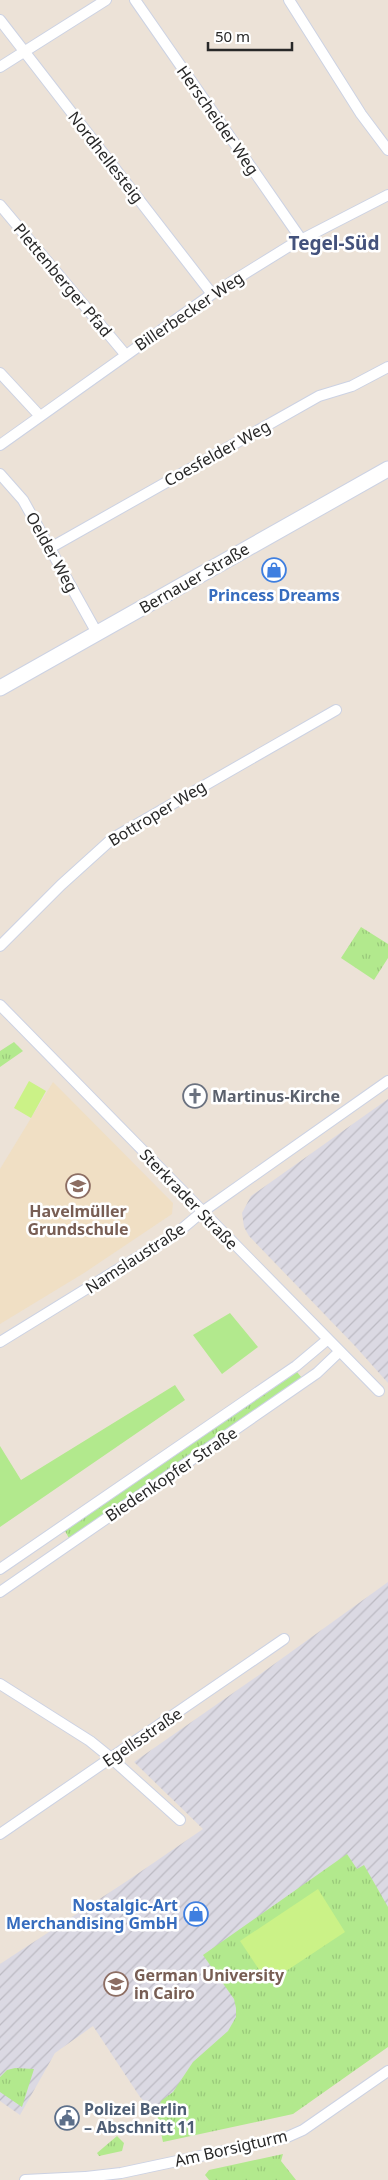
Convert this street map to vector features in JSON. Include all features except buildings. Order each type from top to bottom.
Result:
[{"type":"main road","name":"Bernauer Straße","points":[[0,688],[388,469]]},
{"type":"street","points":[[0,67],[106,0]]},
{"type":"street","name":"Herscheider Weg","points":[[135,0],[301,239]]},
{"type":"street","points":[[288,0],[361,114],[388,150]]},
{"type":"street","name":"Nordhellesteig","points":[[0,20],[212,294]]},
{"type":"street","name":"Billerbecker Weg","points":[[0,445],[39,415],[212,294],[301,239],[388,195]]},
{"type":"street","name":"Plettenberger Pfad","points":[[0,205],[125,354]]},
{"type":"street","name":"Coesfelder Weg","points":[[50,548],[319,396],[352,386],[388,367]]},
{"type":"street","points":[[0,373],[39,415]]},
{"type":"street","name":"Oelder Weg","points":[[0,474],[23,500],[96,634]]},
{"type":"street","name":"Bottroper Weg","points":[[0,946],[98,850],[113,838],[336,710]]},
{"type":"street","name":"Sterkrader Straße","points":[[0,1005],[378,1392]]},
{"type":"street","name":"Namslaustraße","points":[[0,1342],[177,1233],[202,1212],[388,1081]]},
{"type":"street","name":"Biedenkopfer Straße","points":[[0,1569],[296,1366],[327,1340]]},
{"type":"street","name":"Biedenkopfer Straße","points":[[0,1592],[317,1373],[339,1352]]},
{"type":"street","name":"Egellsstraße","points":[[0,1834],[284,1639]]},
{"type":"street","points":[[0,1684],[47,1712],[112,1758],[180,1820]]},
{"type":"street","name":"Am Borsigturm","points":[[25,2180],[121,2173],[285,2138],[303,2130],[388,2072]]},
{"type":"shaded area","name":"Havelmüller Grundschule","points":[[53,1082],[173,1203],[172,1214],[84,1273],[0,1324],[0,1169]]},
{"type":"shaded area","points":[[388,1099],[388,1383],[249,1236],[244,1227],[242,1213],[251,1196]]},
{"type":"shaded area","points":[[388,1582],[388,2043],[301,2104],[161,2133],[158,2117],[140,2097],[93,2026],[55,2053],[20,2115],[0,2101],[0,1964],[203,1829],[134,1762]]},
{"type":"green space","points":[[361,927],[388,944],[388,958],[374,980],[341,958]]},
{"type":"green space","points":[[14,1042],[23,1051],[0,1067],[0,1051]]},
{"type":"green space","points":[[29,1081],[46,1091],[31,1118],[14,1108]]},
{"type":"green space","points":[[230,1313],[258,1347],[222,1374],[193,1335]]},
{"type":"green space","points":[[297,1372],[302,1378],[70,1540],[65,1531]]},
{"type":"green space","points":[[175,1385],[185,1400],[0,1527],[0,1446],[21,1480]]},
{"type":"green space","points":[[347,1854],[357,1869],[364,1865],[388,1907],[388,2047],[293,2114],[163,2142],[157,2114],[161,2101],[173,2092],[193,2062],[228,2031],[236,2017],[234,1999],[203,1955]]},
{"type":"green space","points":[[318,1889],[345,1932],[268,1983],[240,1941]]},
{"type":"green space","points":[[15,2068],[34,2069],[22,2107],[0,2092],[0,2077],[7,2070]]},
{"type":"green space","points":[[117,2136],[124,2143],[122,2151],[99,2156],[97,2153]]},
{"type":"green space","points":[[283,2154],[281,2161],[296,2180],[209,2180],[205,2175],[209,2170]]},
{"type":"place","name":"Princess Dreams","points":[[274,570]]},
{"type":"place","name":"Martinus-Kirche","points":[[195,1096]]},
{"type":"place","name":"Havelmüller Grundschule","points":[[78,1186]]},
{"type":"place","name":"Nostalgic-Art Merchandising GmbH","points":[[196,1914]]},
{"type":"place","name":"German University in Cairo","points":[[116,1984]]},
{"type":"place","name":"Polizei Berlin – Abschnitt 11","points":[[67,2118]]},
{"type":"district","name":"Tegel-Süd","points":[[334,243]]}]
